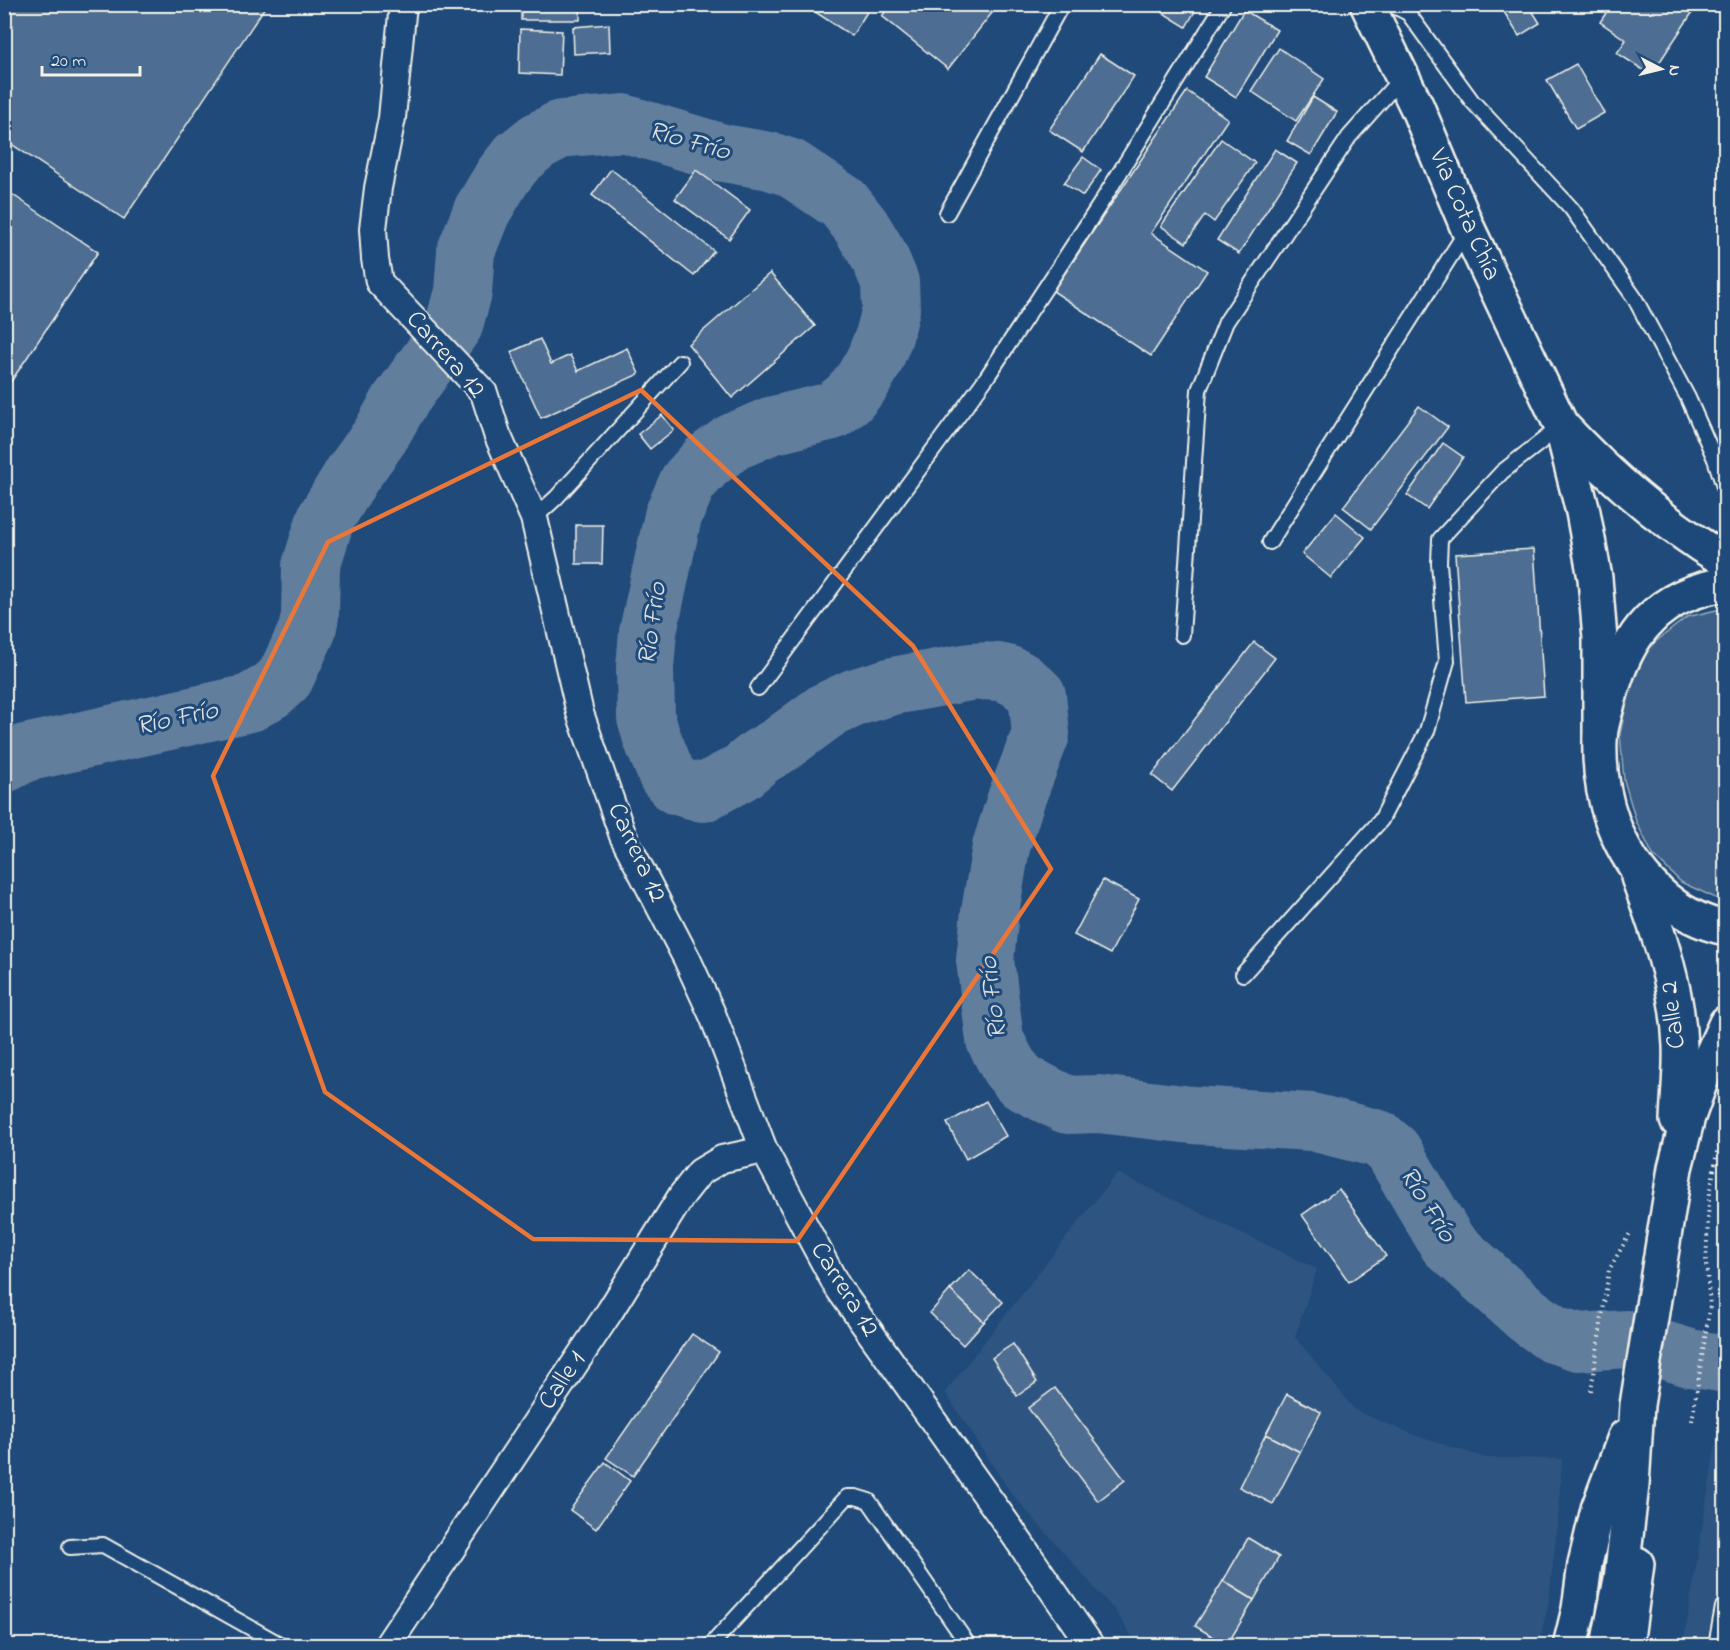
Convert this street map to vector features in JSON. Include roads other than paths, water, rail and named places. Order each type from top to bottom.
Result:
[{"type":"main road","name":"Vía Cota Chía","points":[[1367,4],[1403,76],[1468,229],[1561,425],[1583,512],[1595,578],[1600,639],[1600,738]]},
{"type":"main road","name":"Vía Cota Chía","points":[[1561,425],[1597,462],[1650,510],[1725,561]]},
{"type":"main road","points":[[1725,584],[1701,588],[1679,597],[1659,611],[1638,632],[1625,652],[1614,679],[1600,738],[1600,764],[1606,800],[1617,836],[1634,867],[1680,911],[1725,928]]},
{"type":"main road","name":"Calle 2","points":[[1634,867],[1663,946],[1674,993],[1680,1046],[1675,1168]]},
{"type":"main road","name":"Calle 2","points":[[1637,1405],[1675,1168],[1688,1117],[1725,1023]]},
{"type":"main road","points":[[1608,1646],[1621,1579],[1632,1485],[1637,1405]]},
{"type":"main road","points":[[1572,1646],[1585,1564],[1599,1509],[1637,1405]]},
{"type":"main road","points":[[1626,1646],[1637,1573],[1637,1527],[1632,1485]]},
{"type":"street","name":"Carrera 12","points":[[403,4],[392,118],[378,188],[373,229],[379,282],[484,393],[497,434],[534,518],[580,713],[623,836],[687,959],[713,1016],[764,1150],[837,1286],[1091,1646]]},
{"type":"street","name":"Calle 1","points":[[387,1646],[610,1311],[682,1195],[700,1172],[722,1159],[764,1150]]},
{"type":"lane","points":[[947,213],[1062,4]]},
{"type":"lane","points":[[758,688],[987,377],[1099,206],[1224,4]]},
{"type":"lane","points":[[1390,4],[1408,13],[1472,101],[1571,208],[1634,297],[1688,398],[1715,459],[1725,493]]},
{"type":"lane","points":[[1182,634],[1199,390],[1226,322],[1349,136],[1403,76]]},
{"type":"lane","points":[[1270,542],[1468,229]]},
{"type":"lane","points":[[534,518],[556,498],[680,362]]},
{"type":"lane","points":[[1244,974],[1381,820],[1427,731],[1447,661],[1439,563],[1440,539],[1502,472],[1561,425]]},
{"type":"lane","points":[[710,1646],[847,1497],[869,1501],[969,1646]]},
{"type":"lane","points":[[70,1546],[103,1545],[283,1646]]},
{"type":"lane","points":[[1716,1646],[1723,1607]]},
{"type":"waterway","name":"Río Frío","points":[[4,764],[25,753],[250,703],[272,690],[285,678],[307,631],[310,616],[311,566],[326,518],[352,475],[380,436],[400,401],[454,325],[463,292],[466,251],[482,211],[503,176],[518,157],[538,141],[561,129],[623,123],[723,153],[770,161],[791,168],[843,203],[861,226],[879,256],[890,282],[891,309],[874,361],[862,382],[848,399],[832,411],[770,426],[733,442],[707,461],[688,482],[673,516],[648,632],[645,667],[646,718],[667,775],[677,786],[703,793],[740,773],[826,711],[856,697],[893,686],[970,672],[991,671],[1015,677],[1037,695],[1041,734],[1016,799],[1001,847],[985,960],[995,1040],[1009,1067],[1022,1082],[1067,1105],[1098,1104],[1192,1115],[1312,1122],[1379,1139],[1393,1151],[1448,1244],[1527,1315],[1553,1334],[1579,1342],[1627,1339],[1690,1358],[1726,1364]]}]
